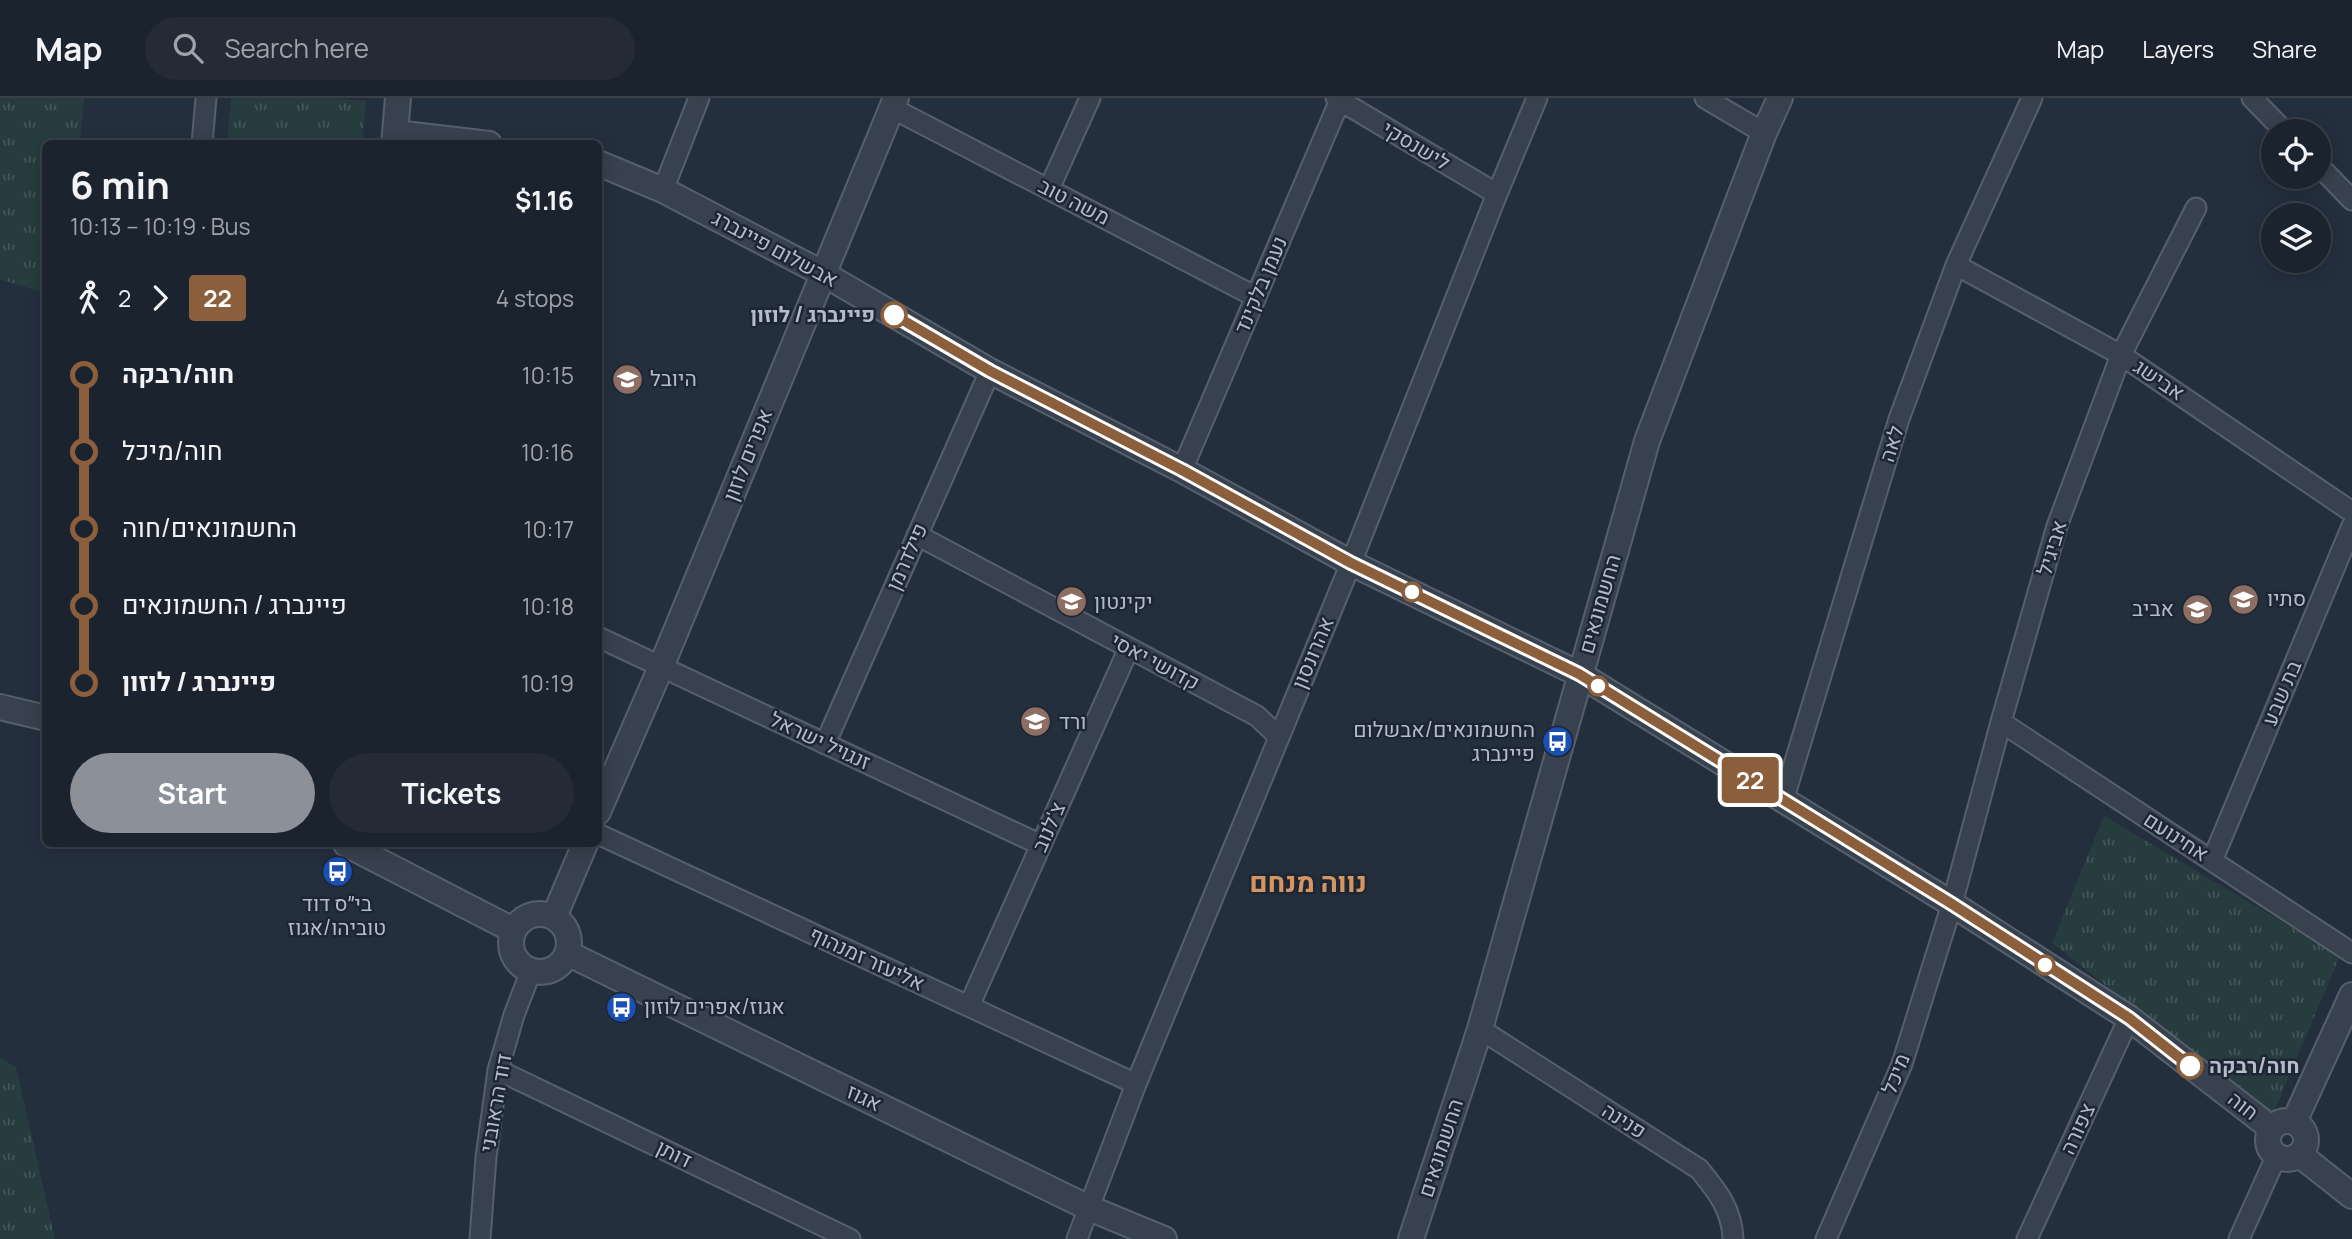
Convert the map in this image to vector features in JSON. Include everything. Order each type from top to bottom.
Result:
[{"type":"street","points":[[202,140],[206,98]]},
{"type":"street","points":[[398,98],[394,138],[426,140]]},
{"type":"street","points":[[663,190],[699,98]]},
{"type":"street","points":[[1049,189],[1090,98]]},
{"type":"street","name":"אהרונסון","points":[[1077,1239],[1136,1084],[1351,563],[1537,98]]},
{"type":"street","points":[[1705,98],[1764,133]]},
{"type":"street","name":"החשמונאים","points":[[1411,1239],[1480,1029],[1647,441],[1764,133],[1780,98]]},
{"type":"street","name":"לאה","points":[[1783,800],[1899,419],[1956,265],[2032,98]]},
{"type":"street","points":[[2252,98],[2272,119]]},
{"type":"street","name":"לישנסקי","points":[[1338,99],[1497,194]]},
{"type":"street","name":"נעמן בלקינד","points":[[1182,470],[1338,99]]},
{"type":"street","name":"משה טוב","points":[[894,103],[1049,189],[1256,297]]},
{"type":"street","name":"אפרים לוזון","points":[[602,803],[661,667],[894,103]]},
{"type":"street","name":"אבשלום פיינברג","points":[[602,165],[663,190],[822,273],[990,371],[1182,470],[1351,563],[1579,674]]},
{"type":"street","points":[[2331,178],[2352,200]]},
{"type":"street","name":"אביגיל","points":[[1952,904],[2057,526],[2121,355],[2196,208]]},
{"type":"street","name":"אבישג","points":[[1956,265],[2121,355],[2352,512]]},
{"type":"street","name":"פילדרמן","points":[[825,744],[990,371]]},
{"type":"street","name":"בת שבע","points":[[2212,861],[2352,526]]},
{"type":"street","name":"קדושי יאסי","points":[[917,535],[1257,716],[1278,736]]},
{"type":"street","name":"זנגויל ישראל","points":[[602,639],[1041,845]]},
{"type":"street","name":"צ'לנוב","points":[[969,1006],[1129,648]]},
{"type":"street","name":"חוה","points":[[1579,674],[1952,904],[2129,1018],[2283,1125]]},
{"type":"street","points":[[0,707],[42,717]]},
{"type":"street","name":"אחינועם","points":[[2001,722],[2352,953]]},
{"type":"street","name":"אליעזר זמנהוף","points":[[602,836],[1136,1084]]},
{"type":"street","points":[[352,847],[513,930]]},
{"type":"street","points":[[554,917],[584,847]]},
{"type":"street","name":"מיכל","points":[[1826,1239],[1902,1064],[1952,904]]},
{"type":"street","points":[[534,914],[554,917],[567,933],[567,953],[557,967],[549,971],[523,968],[513,955],[510,938],[513,930],[522,920],[534,914]]},
{"type":"street","name":"אגוז","points":[[567,953],[1089,1208],[1164,1239]]},
{"type":"street","name":"דוד הראובני","points":[[480,1239],[486,1157],[498,1070],[514,1015],[531,971]]},
{"type":"street","points":[[2352,995],[2283,1125],[2268,1144],[2352,1196]]},
{"type":"street","name":"צפורה","points":[[2027,1239],[2129,1018]]},
{"type":"street","name":"פנינה","points":[[1480,1029],[1699,1168],[1723,1198],[1732,1223],[1733,1239]]},
{"type":"street","name":"דותן","points":[[498,1070],[849,1239]]},
{"type":"street","points":[[2239,1239],[2288,1156],[2306,1141],[2301,1126],[2283,1125]]},
{"type":"green space","points":[[0,98],[84,98],[80,140],[42,140],[42,292],[0,279]]},
{"type":"green space","points":[[231,98],[331,98],[366,101],[362,140],[227,140]]},
{"type":"green space","points":[[2104,816],[2340,956],[2272,1117],[2052,943]]},
{"type":"green space","points":[[0,1058],[16,1067],[55,1239],[0,1239]]},
{"type":"bus line","name":"22","points":[[894,315],[990,371],[1182,470],[1351,563],[1579,674],[1952,904],[2129,1018],[2190,1066]]},
{"type":"place","name":"פיינברג / לוזון","points":[[894,315]]},
{"type":"place","name":"היובל","points":[[627,379]]},
{"type":"place","name":"סתיו","points":[[2244,599]]},
{"type":"place","name":"יקינטון","points":[[1071,602]]},
{"type":"place","name":"אביב","points":[[2197,609]]},
{"type":"place","name":"ורד","points":[[1036,722]]},
{"type":"place","name":"החשמונאים/אבשלום פיינברג","points":[[1558,742]]},
{"type":"place","name":"בי״ס דוד טוביהו/אגוז","points":[[337,872]]},
{"type":"place","name":"אגוז/אפרים לוזון","points":[[621,1007]]},
{"type":"place","name":"חוה/רבקה","points":[[2190,1066]]},
{"type":"district","name":"נווה מנחם","points":[[1308,882]]}]
